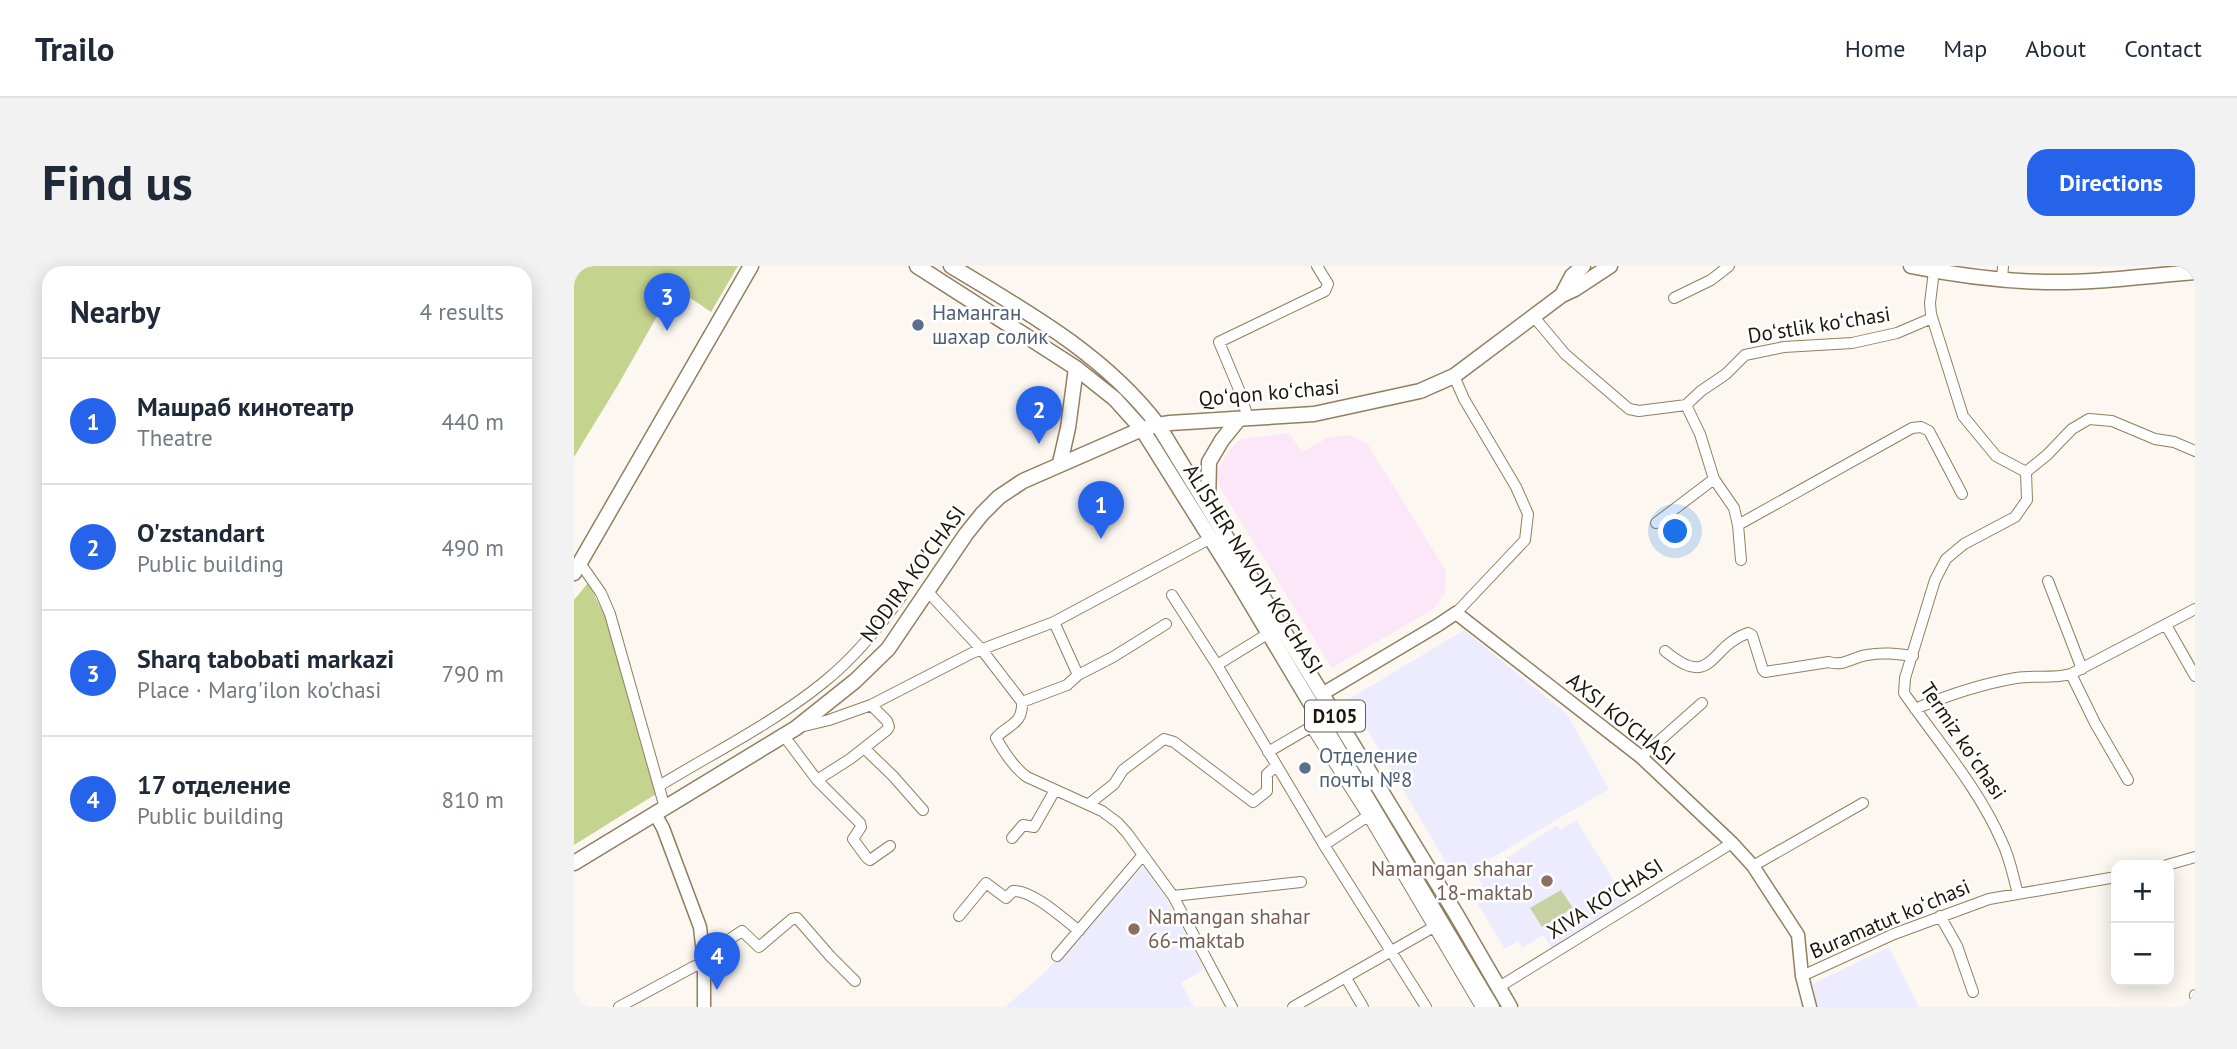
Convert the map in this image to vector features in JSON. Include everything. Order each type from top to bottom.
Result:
[{"type":"main road","points":[[577,568],[751,266]]},
{"type":"main road","name":"ALISHER NAVOIY KO'CHASI","points":[[917,266],[1076,368],[1115,398],[1142,429],[1269,633],[1316,724],[1438,925],[1492,1007]]},
{"type":"main road","name":"D105","points":[[951,266],[1024,310],[1100,364],[1141,403],[1158,425]]},
{"type":"main road","name":"Qoʻqon koʻchasi","points":[[1562,295],[1572,276],[1583,266]]},
{"type":"main road","name":"Qoʻqon koʻchasi","points":[[1158,425],[1314,414],[1420,391],[1454,376],[1562,295],[1610,266]]},
{"type":"main road","points":[[1911,266],[1934,271],[2003,273],[2046,282],[2147,271],[2195,272]]},
{"type":"main road","points":[[1060,463],[1076,368]]},
{"type":"main road","points":[[1208,506],[1209,462],[1222,440],[1244,418]]},
{"type":"main road","name":"ALISHER NAVOIY KO'CHASI","points":[[1158,425],[1510,1007]]},
{"type":"main road","name":"NODIRA KO'CHASI","points":[[574,863],[790,732],[855,681],[888,649],[982,513],[1011,488],[1060,463],[1158,425]]},
{"type":"street","points":[[1244,418],[1240,392],[1219,342],[1325,291],[1328,285],[1317,266]]},
{"type":"street","points":[[1674,298],[1711,280],[1729,266]]},
{"type":"street","points":[[1934,271],[1930,303],[1932,318],[1964,416],[1996,456],[2026,472],[2073,429],[2089,419],[2112,421],[2155,439],[2174,442],[2195,451]]},
{"type":"street","points":[[1534,317],[1564,354],[1629,409],[1639,411],[1686,405],[1700,434],[1714,479],[1734,508],[1741,560]]},
{"type":"street","name":"Doʻstlik koʻchasi","points":[[1686,405],[1726,374],[1745,355],[1784,347],[1866,341],[1897,333],[1932,318]]},
{"type":"street","points":[[1322,694],[1456,613],[1525,540],[1528,514],[1516,487],[1464,399],[1454,376]]},
{"type":"street","points":[[1738,525],[1912,428],[1921,427],[1929,431],[1962,494]]},
{"type":"street","name":"Termiz koʻchasi","points":[[2018,894],[2003,843],[1988,813],[1940,740],[1915,709],[1905,693],[1904,686],[1936,580],[1946,559],[1964,544],[2015,517],[2027,500],[2026,472]]},
{"type":"street","points":[[1656,523],[1714,479]]},
{"type":"street","points":[[890,846],[870,860],[853,839],[861,827],[860,823],[817,780],[790,732],[871,705],[960,658],[1054,622],[1211,538]]},
{"type":"street","points":[[577,568],[601,593],[610,614],[659,786],[663,828],[700,927],[704,957],[704,1007]]},
{"type":"street","points":[[2048,582],[2082,669]]},
{"type":"street","points":[[928,592],[982,650],[1022,702],[1020,718],[997,736],[997,741],[1020,772],[1089,804],[1118,823],[1173,896],[1232,1007]]},
{"type":"street","points":[[659,786],[798,702],[842,667],[903,594]]},
{"type":"street","points":[[1171,595],[1426,1007]]},
{"type":"street","points":[[1915,709],[1980,686],[2019,678],[2071,674],[2195,609]]},
{"type":"street","name":"AXSI KO'CHASI","points":[[1456,613],[1640,757],[1753,866],[1798,935],[1802,976],[1810,1007]]},
{"type":"street","points":[[1054,622],[1078,675]]},
{"type":"street","points":[[1022,702],[1067,685],[1078,675],[1114,657],[1166,624]]},
{"type":"street","points":[[2166,625],[2195,676]]},
{"type":"street","points":[[1216,665],[1269,633]]},
{"type":"street","points":[[1665,651],[1681,664],[1700,667],[1748,633],[1752,635],[1765,671],[1829,662],[1838,665],[1866,655],[1891,653],[1913,656]]},
{"type":"street","points":[[842,667],[855,681]]},
{"type":"street","points":[[2071,674],[2128,780]]},
{"type":"street","points":[[1640,757],[1702,703]]},
{"type":"street","points":[[817,780],[864,748],[888,727],[887,721],[871,705]]},
{"type":"street","points":[[1268,752],[1316,724]]},
{"type":"street","points":[[1089,804],[1114,784],[1123,770],[1164,739],[1174,742],[1253,802],[1267,791],[1267,774],[1276,766]]},
{"type":"street","points":[[864,748],[923,810]]},
{"type":"street","points":[[1012,838],[1023,825],[1034,827],[1055,790]]},
{"type":"street","points":[[1753,866],[1863,803]]},
{"type":"street","points":[[1324,845],[1372,814]]},
{"type":"street","name":"XIVA KO'CHASI","points":[[1499,987],[1732,843]]},
{"type":"street","points":[[1057,956],[1143,855]]},
{"type":"street","points":[[2174,863],[2195,857]]},
{"type":"street","name":"Buramatut koʻchasi","points":[[1802,976],[1894,933],[1989,899],[2111,878]]},
{"type":"street","points":[[1173,896],[1301,882]]},
{"type":"street","points":[[959,916],[986,883],[1006,898],[1018,890],[1045,904],[1079,931]]},
{"type":"street","points":[[1940,916],[1957,946],[1973,992]]},
{"type":"street","points":[[619,1007],[693,967],[742,931],[759,947],[792,919],[797,918],[855,981]]},
{"type":"street","points":[[1293,1007],[1438,925],[1481,1007]]},
{"type":"street","points":[[1346,978],[1363,1007]]},
{"type":"shaded area","points":[[1289,433],[1302,452],[1327,438],[1349,435],[1367,443],[1446,571],[1445,594],[1433,609],[1332,668],[1215,476],[1227,453],[1240,439]]},
{"type":"shaded area","points":[[1464,630],[1567,714],[1609,789],[1456,879],[1349,699]]},
{"type":"shaded area","name":"Namangan shahar 18-maktab","points":[[1576,820],[1628,903],[1553,950],[1543,935],[1522,948],[1518,941],[1505,949],[1471,893],[1483,886],[1477,877],[1557,825],[1560,830]]},
{"type":"shaded area","name":"Namangan shahar 66-maktab","points":[[1144,866],[1165,897],[1204,969],[1181,983],[1194,1007],[1005,1007],[1042,975]]},
{"type":"shaded area","points":[[1889,947],[1919,1007],[1818,1007],[1812,984]]},
{"type":"green space","points":[[574,266],[738,266],[711,312],[689,297],[665,302],[574,457]]},
{"type":"green space","points":[[588,583],[610,625],[656,794],[574,845],[574,600]]},
{"type":"green space","points":[[1561,890],[1573,908],[1542,927],[1530,908]]},
{"type":"place","name":"Наманган шахар солик","points":[[918,325]]},
{"type":"place","name":"Sharq tabobati markazi","points":[[667,331]]},
{"type":"place","name":"O'zstandart","points":[[1039,444]]},
{"type":"place","name":"Машраб кинотеатр","points":[[1101,539]]},
{"type":"place","name":"Отделение почты №8","points":[[1305,768]]},
{"type":"place","name":"Namangan shahar 18-maktab","points":[[1547,881]]},
{"type":"place","name":"Namangan shahar 66-maktab","points":[[1134,929]]},
{"type":"place","name":"17 отделение","points":[[717,990]]}]
